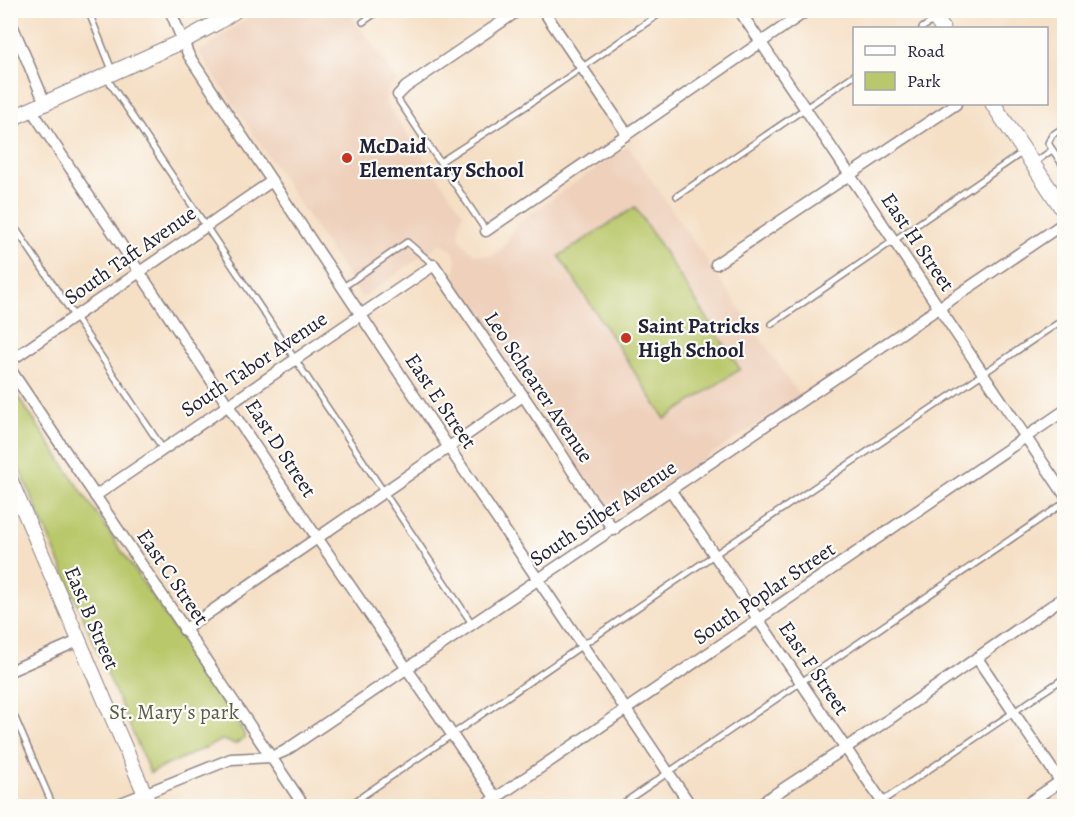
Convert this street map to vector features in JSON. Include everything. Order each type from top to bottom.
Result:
[{"type":"main road","points":[[10,119],[183,41],[236,10]]},
{"type":"main road","points":[[994,105],[1065,211]]},
{"type":"street","name":"East E Street","points":[[170,10],[189,56],[448,448],[691,807]]},
{"type":"street","points":[[398,95],[406,87],[519,10]]},
{"type":"street","points":[[543,10],[627,134]]},
{"type":"street","name":"East H Street","points":[[740,10],[1065,494]]},
{"type":"street","points":[[486,231],[808,10]]},
{"type":"street","name":"East D Street","points":[[10,20],[38,106],[141,272],[318,538],[499,802]]},
{"type":"street","points":[[716,264],[955,105]]},
{"type":"street","name":"South Taft Avenue","points":[[10,361],[272,181]]},
{"type":"street","name":"South Silber Avenue","points":[[114,807],[231,759],[271,757],[285,751],[1065,223]]},
{"type":"street","name":"South Tabor Avenue","points":[[95,496],[434,265]]},
{"type":"street","name":"Leo Schearer Avenue","points":[[434,265],[588,495],[614,530]]},
{"type":"street","name":"East C Street","points":[[10,369],[304,807]]},
{"type":"street","points":[[184,630],[523,396]]},
{"type":"street","name":"South Poplar Street","points":[[484,807],[499,802],[626,711],[1065,411]]},
{"type":"street","name":"East B Street","points":[[10,479],[150,807]]},
{"type":"street","name":"East F Street","points":[[671,491],[845,748],[880,805]]},
{"type":"street","points":[[757,807],[1065,597]]},
{"type":"street","points":[[10,671],[78,641]]},
{"type":"street","points":[[977,658],[1063,783],[1024,807]]},
{"type":"lane","points":[[88,10],[109,74],[206,227],[473,625]]},
{"type":"lane","points":[[363,22],[380,10]]},
{"type":"lane","points":[[440,162],[665,10]]},
{"type":"lane","points":[[677,196],[853,76]]},
{"type":"lane","points":[[398,95],[399,101],[486,231]]},
{"type":"lane","points":[[1065,127],[1052,135],[1048,143],[1065,167]]},
{"type":"lane","points":[[772,324],[894,241],[1029,158],[1052,150]]},
{"type":"lane","points":[[10,220],[164,449]]},
{"type":"lane","points":[[342,288],[407,242],[434,265]]},
{"type":"lane","points":[[348,807],[714,555],[1065,319]]},
{"type":"lane","points":[[619,807],[1065,503]]},
{"type":"lane","points":[[880,805],[1065,678]]},
{"type":"lane","points":[[10,706],[53,807]]},
{"type":"shaded area","name":"Saint Patricks High School","points":[[257,11],[349,11],[397,81],[390,86],[386,103],[463,213],[459,235],[463,243],[474,254],[491,256],[503,248],[516,224],[628,146],[800,396],[612,520],[454,280],[457,261],[453,250],[441,243],[362,298],[199,52]]},
{"type":"green space","points":[[635,207],[740,369],[665,419],[559,256]]},
{"type":"green space","name":"St. Mary's park","points":[[11,386],[244,733],[245,738],[235,744],[222,740],[150,773],[11,449]]},
{"type":"place","name":"McDaid Elementary School","points":[[347,158]]},
{"type":"place","name":"Saint Patricks High School","points":[[626,338]]}]
